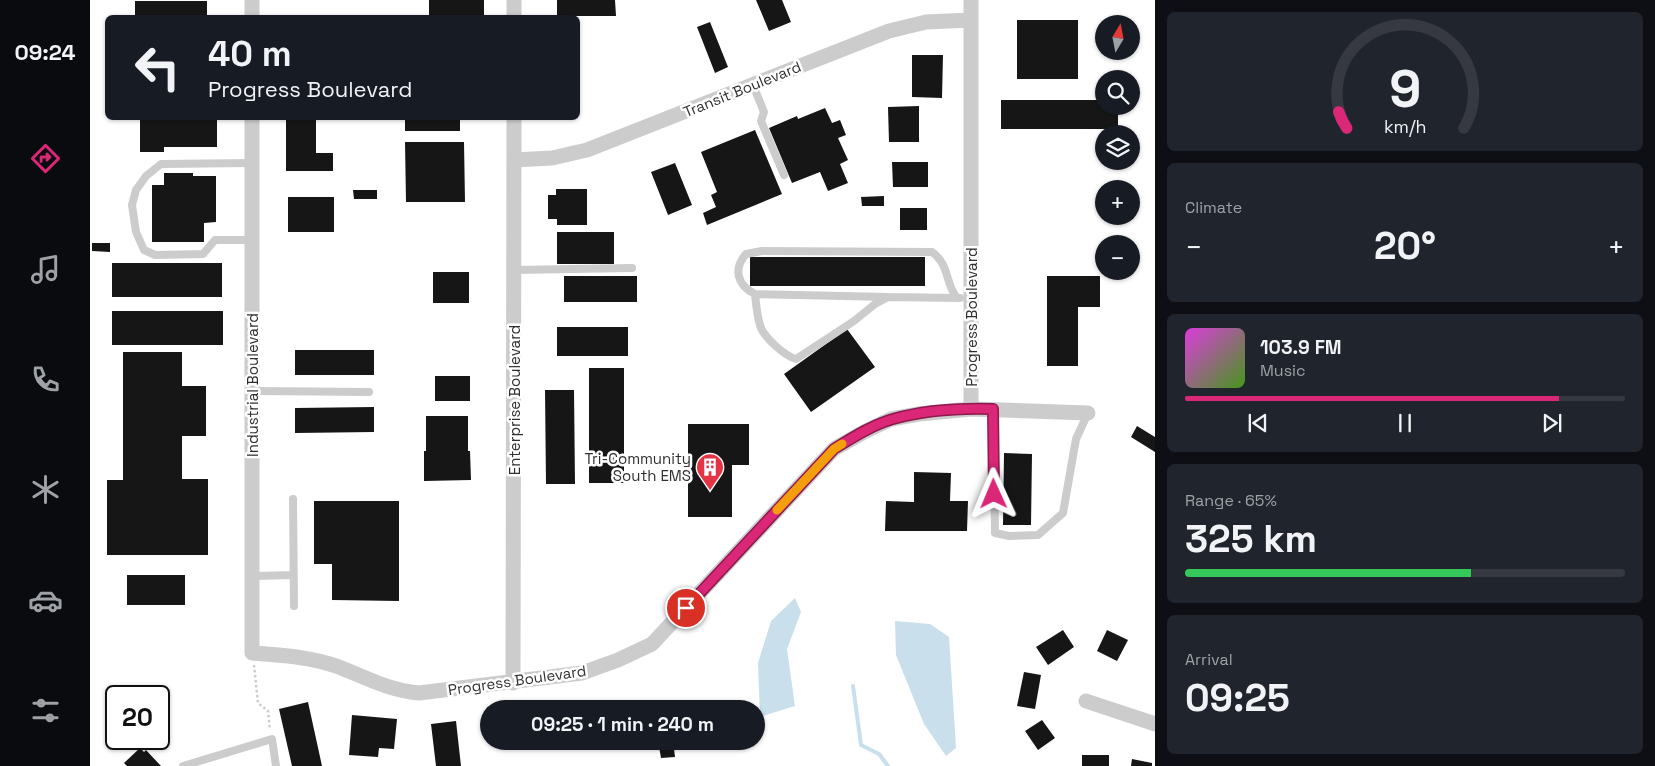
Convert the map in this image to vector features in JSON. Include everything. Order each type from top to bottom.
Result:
[{"type":"street","points":[[252,0],[252,15]]},
{"type":"street","points":[[514,0],[514,15]]},
{"type":"street","name":"Progress Boulevard","points":[[252,653],[302,657],[338,667],[401,692],[419,693],[582,674],[652,644],[834,449],[891,419],[971,408],[964,298],[971,0]]},
{"type":"street","name":"Transit Boulevard","points":[[514,160],[552,158],[587,150],[889,31],[926,22],[971,20]]},
{"type":"street","name":"Industrial Boulevard","points":[[252,120],[252,653]]},
{"type":"street","name":"Enterprise Boulevard","points":[[513,683],[514,120]]},
{"type":"street","points":[[971,408],[1088,413]]},
{"type":"street","points":[[1086,701],[1155,724]]},
{"type":"lane","points":[[753,85],[764,112],[761,121],[784,175]]},
{"type":"lane","points":[[252,163],[161,164],[146,176],[136,190],[132,205],[136,232],[144,250],[155,255],[202,254],[206,252],[215,240],[252,240]]},
{"type":"lane","points":[[762,251],[932,252],[940,258],[947,272],[953,292],[964,298],[755,294],[747,290],[738,277],[739,262],[746,254],[762,251]]},
{"type":"lane","points":[[514,270],[632,268]]},
{"type":"lane","points":[[755,294],[760,327],[789,357],[796,359],[888,297]]},
{"type":"lane","points":[[252,390],[369,392]]},
{"type":"lane","points":[[993,409],[995,533],[1009,536],[1038,535],[1063,513],[1076,439],[1088,413]]},
{"type":"lane","points":[[293,499],[294,606]]},
{"type":"lane","points":[[252,576],[294,575]]},
{"type":"lane","points":[[184,766],[272,739],[276,766]]},
{"type":"path","points":[[252,653],[258,703],[268,711],[272,739]]},
{"type":"water","points":[[795,598],[801,612],[787,649],[795,706],[765,715],[765,700],[759,700],[758,663],[771,621]]},
{"type":"water","points":[[895,621],[930,624],[949,637],[956,748],[946,756],[924,724],[896,655]]},
{"type":"building","points":[[429,0],[484,0],[484,15],[429,15]]},
{"type":"building","points":[[557,0],[615,0],[616,16],[557,15]]},
{"type":"building","points":[[756,0],[782,0],[791,22],[769,31]]},
{"type":"building","points":[[135,1],[207,1],[207,15],[135,15]]},
{"type":"building","points":[[1017,20],[1078,20],[1078,79],[1017,79]]},
{"type":"building","points":[[710,22],[728,67],[715,73],[697,27]]},
{"type":"building","points":[[912,55],[943,55],[942,98],[912,97]]},
{"type":"building","points":[[1001,100],[1095,100],[1095,115],[1118,115],[1118,125],[1095,125],[1095,129],[1001,129]]},
{"type":"building","points":[[919,106],[919,142],[889,142],[888,107]]},
{"type":"building","points":[[825,108],[832,123],[840,120],[846,135],[838,138],[848,160],[840,164],[848,183],[828,191],[820,172],[792,183],[769,128],[797,116],[798,119]]},
{"type":"building","points":[[140,120],[217,120],[217,147],[164,147],[164,152],[140,152]]},
{"type":"building","points":[[286,120],[316,120],[316,153],[333,153],[333,171],[286,171]]},
{"type":"building","points":[[405,120],[460,120],[460,131],[405,131]]},
{"type":"building","points":[[755,130],[782,194],[707,225],[703,213],[716,207],[711,195],[717,192],[701,152]]},
{"type":"building","points":[[405,142],[464,142],[465,202],[406,202]]},
{"type":"building","points":[[892,162],[928,162],[928,187],[893,187]]},
{"type":"building","points":[[675,163],[692,205],[668,215],[651,172]]},
{"type":"building","points":[[164,173],[193,173],[193,176],[216,176],[216,222],[204,223],[204,242],[152,242],[152,185],[164,185]]},
{"type":"building","points":[[556,189],[587,189],[587,225],[557,225],[557,219],[548,219],[548,195],[556,195]]},
{"type":"building","points":[[353,190],[377,190],[377,199],[354,199]]},
{"type":"building","points":[[884,196],[884,206],[862,206],[861,197]]},
{"type":"building","points":[[288,197],[334,197],[334,232],[288,232]]},
{"type":"building","points":[[900,208],[927,208],[927,230],[900,230]]},
{"type":"building","points":[[557,232],[614,232],[614,264],[557,264]]},
{"type":"building","points":[[92,243],[110,243],[110,252],[92,251]]},
{"type":"building","points":[[750,257],[925,257],[925,286],[750,286]]},
{"type":"building","points":[[112,263],[222,263],[222,297],[112,297]]},
{"type":"building","points":[[433,272],[469,272],[469,303],[433,303]]},
{"type":"building","points":[[564,276],[637,276],[637,302],[564,302]]},
{"type":"building","points":[[1047,276],[1095,276],[1095,280],[1100,280],[1100,307],[1078,307],[1078,366],[1047,366]]},
{"type":"building","points":[[112,311],[223,311],[223,345],[112,345]]},
{"type":"building","points":[[557,327],[628,327],[628,356],[557,356]]},
{"type":"building","points":[[847,329],[875,367],[811,412],[784,374]]},
{"type":"building","points":[[295,350],[374,350],[374,375],[295,375]]},
{"type":"building","points":[[123,352],[182,352],[182,386],[206,386],[206,436],[182,436],[182,479],[208,479],[208,555],[107,555],[107,480],[123,480]]},
{"type":"building","points":[[589,368],[624,368],[624,483],[589,483]]},
{"type":"building","points":[[435,376],[470,376],[470,401],[435,401]]},
{"type":"building","points":[[545,390],[574,390],[575,484],[546,484]]},
{"type":"building","points":[[374,407],[374,432],[295,433],[295,408]]},
{"type":"building","points":[[426,416],[468,416],[468,451],[470,451],[471,480],[424,481]]},
{"type":"building","name":"Tri-Community South EMS","points":[[688,424],[749,424],[749,465],[732,465],[732,517],[688,517]]},
{"type":"building","points":[[1137,426],[1155,437],[1155,452],[1131,437]]},
{"type":"building","points":[[1004,453],[1032,454],[1031,525],[1003,525]]},
{"type":"building","points":[[914,472],[951,473],[950,501],[968,501],[967,531],[885,531],[886,501],[914,502]]},
{"type":"building","points":[[314,501],[399,501],[399,601],[332,600],[332,564],[314,564]]},
{"type":"building","points":[[127,575],[185,575],[185,605],[127,605]]},
{"type":"building","points":[[1063,630],[1074,647],[1048,665],[1036,647]]},
{"type":"building","points":[[1107,630],[1128,640],[1117,661],[1097,651]]},
{"type":"building","points":[[1024,672],[1041,675],[1035,709],[1017,706]]},
{"type":"building","points":[[308,702],[322,766],[292,766],[279,709]]},
{"type":"building","points":[[352,715],[397,719],[394,749],[379,748],[378,757],[349,755]]},
{"type":"building","points":[[1042,720],[1055,738],[1038,750],[1025,731]]},
{"type":"building","points":[[456,721],[461,766],[436,766],[431,724]]},
{"type":"building","points":[[138,750],[144,752],[146,750],[161,766],[127,766],[124,763]]},
{"type":"building","points":[[660,750],[674,750],[675,757],[661,758]]},
{"type":"building","points":[[1082,755],[1109,755],[1109,766],[1082,766]]},
{"type":"building","points":[[1132,759],[1152,763],[1152,766],[1131,766]]},
{"type":"waterway","points":[[853,686],[861,745],[879,754],[888,766]]},
{"type":"slow traffic","points":[[777,510],[834,449],[842,444]]},
{"type":"place","name":"Tri-Community South EMS","points":[[710,491]]},
{"type":"route","points":[[686,608],[834,449],[891,419],[971,408],[993,409],[994,494]]}]
